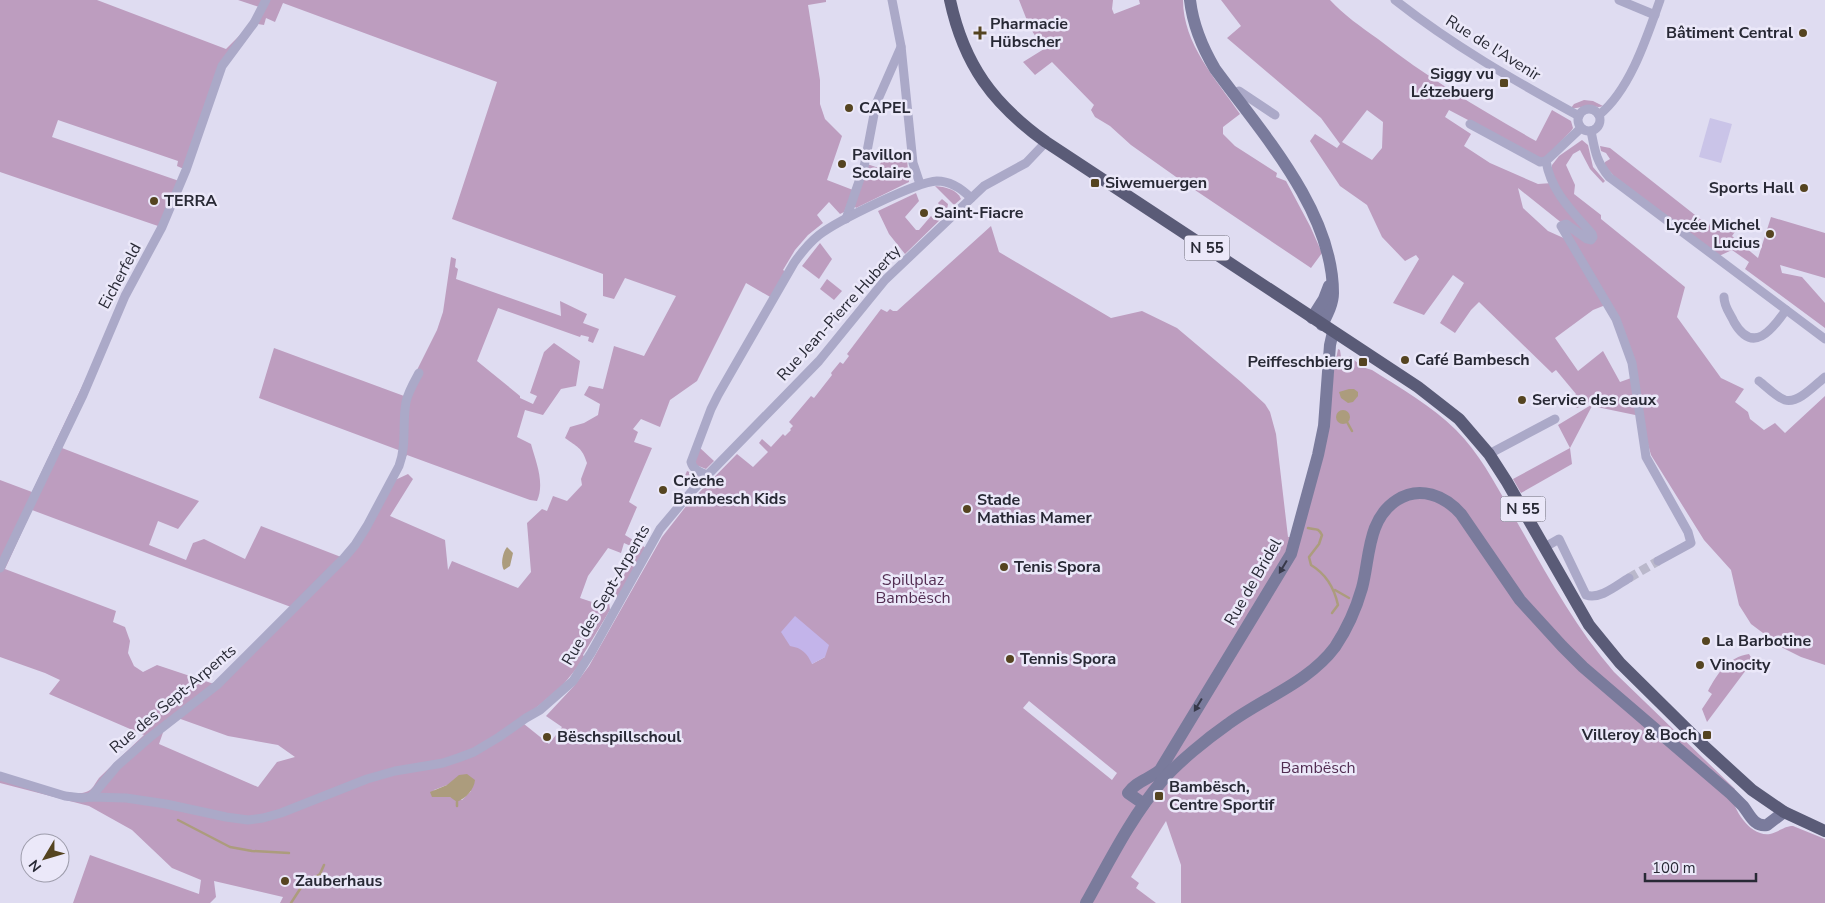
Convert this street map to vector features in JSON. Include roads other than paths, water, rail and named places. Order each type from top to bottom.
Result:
[{"type":"main road","name":"N 55","points":[[950,0],[965,48],[981,79],[1015,119],[1046,142],[1418,387],[1440,403],[1470,431],[1508,482],[1589,625],[1620,663],[1752,790],[1784,812],[1825,831]]},
{"type":"main road","name":"Rue de Bridel","points":[[1144,804],[1128,793],[1132,786],[1153,776],[1160,770],[1291,554],[1301,522],[1324,426],[1330,351],[1322,325],[1333,294],[1328,251],[1312,211],[1290,173],[1205,52],[1196,32],[1190,0]]},
{"type":"main road","points":[[1086,903],[1144,804],[1162,780],[1228,724],[1298,681],[1319,665],[1335,647],[1351,618],[1362,588],[1367,555],[1377,520],[1386,509],[1410,494],[1425,493],[1440,497],[1452,504],[1461,514],[1520,600],[1562,646],[1583,667],[1731,794],[1742,805],[1752,820],[1758,824],[1768,825],[1784,812]]},
{"type":"street","name":"Eicherfeld","points":[[0,568],[83,395],[125,296],[162,228],[186,170],[222,66],[254,24],[266,0]]},
{"type":"street","points":[[892,0],[901,46],[913,163],[920,184]]},
{"type":"street","name":"Rue de l'Avenir","points":[[1395,0],[1440,33],[1492,67],[1579,116]]},
{"type":"street","points":[[1619,0],[1655,15]]},
{"type":"street","points":[[1599,115],[1609,107],[1629,76],[1660,0]]},
{"type":"street","points":[[846,219],[864,166],[876,104],[901,46]]},
{"type":"street","points":[[1233,93],[1238,90],[1275,115]]},
{"type":"street","points":[[1588,109],[1599,115],[1598,127],[1591,131],[1581,128],[1578,122],[1579,116],[1584,110],[1588,109]]},
{"type":"street","points":[[1470,124],[1540,162],[1546,162],[1581,128]]},
{"type":"street","points":[[1591,131],[1594,154],[1600,166],[1610,177],[1825,339]]},
{"type":"street","name":"Rue Jean-Pierre Huberty","points":[[707,475],[819,361],[885,280],[984,186],[1026,163],[1046,142]]},
{"type":"street","points":[[1546,162],[1552,183],[1559,196],[1592,234],[1591,240],[1587,239],[1566,224],[1561,226],[1616,319],[1632,363],[1646,458],[1689,538],[1690,543],[1658,561]]},
{"type":"street","points":[[707,475],[692,467],[691,462],[711,409],[805,248],[818,236],[846,219],[920,184],[940,181],[953,184],[971,198]]},
{"type":"street","points":[[1724,296],[1724,304],[1740,332],[1746,337],[1753,338],[1766,334],[1786,310]]},
{"type":"street","name":"Rue des Sept-Arpents","points":[[91,797],[117,766],[136,749],[217,685],[355,545],[404,454],[406,405],[408,396],[419,373]]},
{"type":"street","points":[[1759,382],[1780,397],[1786,400],[1793,400],[1825,377]]},
{"type":"street","points":[[1489,454],[1555,418]]},
{"type":"street","name":"Rue des Sept-Arpents","points":[[0,776],[65,796],[126,798],[248,820],[281,813],[377,776],[443,763],[474,752],[540,710],[573,680],[591,653],[660,529],[707,475]]},
{"type":"street","points":[[1544,547],[1559,539],[1586,595],[1593,597],[1600,595],[1629,578]]},
{"type":"waterway","points":[[1347,422],[1352,431]]},
{"type":"waterway","points":[[1308,528],[1318,530],[1322,535],[1319,544],[1309,557],[1311,565],[1325,577],[1334,592],[1338,605],[1332,613]]},
{"type":"waterway","points":[[1335,590],[1349,598]]},
{"type":"waterway","points":[[178,820],[230,847],[252,851],[289,853]]},
{"type":"waterway","points":[[291,903],[302,886],[320,874],[324,865]]},
{"type":"tunnel","points":[[1629,578],[1658,561]]},
{"type":"place","name":"Pharmacie Hübscher","points":[[980,33]]},
{"type":"place","name":"Bâtiment Central","points":[[1803,33]]},
{"type":"place","name":"Siggy vu Létzebuerg","points":[[1504,83]]},
{"type":"place","name":"CAPEL","points":[[849,108]]},
{"type":"place","name":"Pavillon Scolaire","points":[[842,164]]},
{"type":"place","name":"Siwemuergen","points":[[1095,183]]},
{"type":"place","name":"Sports Hall","points":[[1804,188]]},
{"type":"place","name":"TERRA","points":[[154,201]]},
{"type":"place","name":"Saint-Fiacre","points":[[924,213]]},
{"type":"place","name":"Lycée Michel Lucius","points":[[1770,234]]},
{"type":"place","name":"Café Bambesch","points":[[1405,360]]},
{"type":"place","name":"Peiffeschbierg","points":[[1363,362]]},
{"type":"place","name":"Service des eaux","points":[[1522,400]]},
{"type":"place","name":"Crèche Bambesch Kids","points":[[663,490]]},
{"type":"place","name":"Stade Mathias Mamer","points":[[967,509]]},
{"type":"place","name":"Tenis Spora","points":[[1004,567]]},
{"type":"place","name":"La Barbotine","points":[[1706,641]]},
{"type":"place","name":"Tennis Spora","points":[[1010,659]]},
{"type":"place","name":"Vinocity","points":[[1700,665]]},
{"type":"place","name":"Villeroy & Boch","points":[[1707,735]]},
{"type":"place","name":"Bëschspillschoul","points":[[547,737]]},
{"type":"place","name":"Bambësch, Centre Sportif","points":[[1159,796]]},
{"type":"place","name":"Zauberhaus","points":[[285,881]]},
{"type":"park label","name":"Spillplaz Bambësch","points":[[913,589]]},
{"type":"park label","name":"Bambësch","points":[[1318,768]]}]
